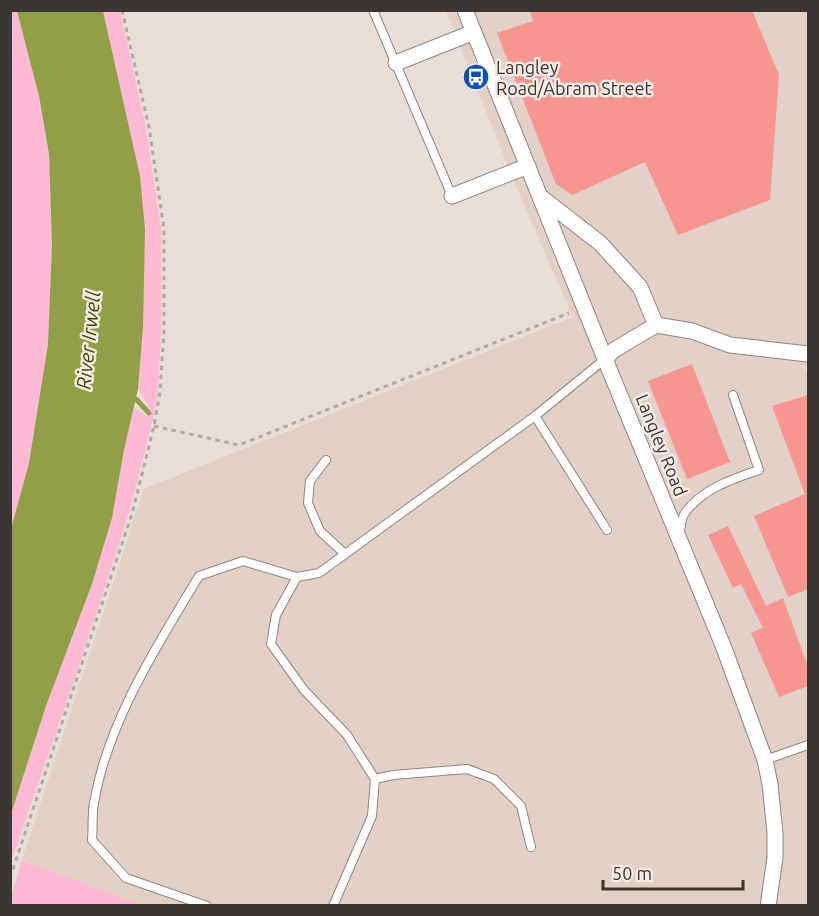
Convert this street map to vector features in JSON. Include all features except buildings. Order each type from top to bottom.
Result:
[{"type":"street","name":"Langley Road","points":[[465,10],[724,648],[765,760],[771,784],[775,833],[774,866],[768,906]]},
{"type":"street","points":[[396,63],[474,32]]},
{"type":"street","points":[[452,196],[528,166]]},
{"type":"street","points":[[540,196],[600,243],[640,287],[656,325]]},
{"type":"street","points":[[605,359],[614,350],[656,325],[692,331],[730,345],[807,354]]},
{"type":"lane","points":[[373,10],[452,196]]},
{"type":"lane","points":[[207,906],[126,878],[92,840],[93,804],[105,763],[140,675],[199,576],[243,561],[297,577],[319,573],[536,416],[605,359]]},
{"type":"lane","points":[[679,536],[683,515],[698,499],[723,482],[759,470],[733,395]]},
{"type":"lane","points":[[536,416],[608,530]]},
{"type":"lane","points":[[326,460],[310,481],[308,503],[320,531],[345,554]]},
{"type":"lane","points":[[297,577],[276,615],[271,644],[304,690],[347,735],[375,779],[372,816],[333,906]]},
{"type":"lane","points":[[765,760],[808,745]]},
{"type":"lane","points":[[375,779],[467,770],[494,779],[521,806],[531,847]]},
{"type":"path","points":[[10,878],[132,514],[160,392],[164,331],[164,229],[148,127],[122,10]]},
{"type":"path","points":[[154,426],[240,445],[585,307]]},
{"type":"shaded area","points":[[17,10],[39,96],[49,154],[52,244],[48,344],[29,463],[11,529],[10,11]]},
{"type":"shaded area","points":[[103,11],[120,11],[146,128],[161,229],[161,330],[158,392],[129,513],[11,862],[11,814],[46,706],[92,584],[112,518],[134,408],[147,416],[151,410],[138,389],[143,328],[140,176]]},
{"type":"shaded area","points":[[446,11],[808,11],[808,366],[803,366],[808,373],[808,905],[142,905],[22,860],[144,489],[573,317],[515,184]]},
{"type":"shaded area","points":[[22,860],[142,905],[11,905]]},
{"type":"water","name":"River Irwell","points":[[17,11],[103,11],[140,176],[145,229],[143,328],[138,389],[112,518],[92,584],[46,706],[11,814],[11,529],[29,463],[48,344],[52,244],[49,154],[39,96]]},
{"type":"waterway","points":[[130,397],[136,399],[149,413]]},
{"type":"place","name":"Langley Road/Abram Street","points":[[476,77]]}]
